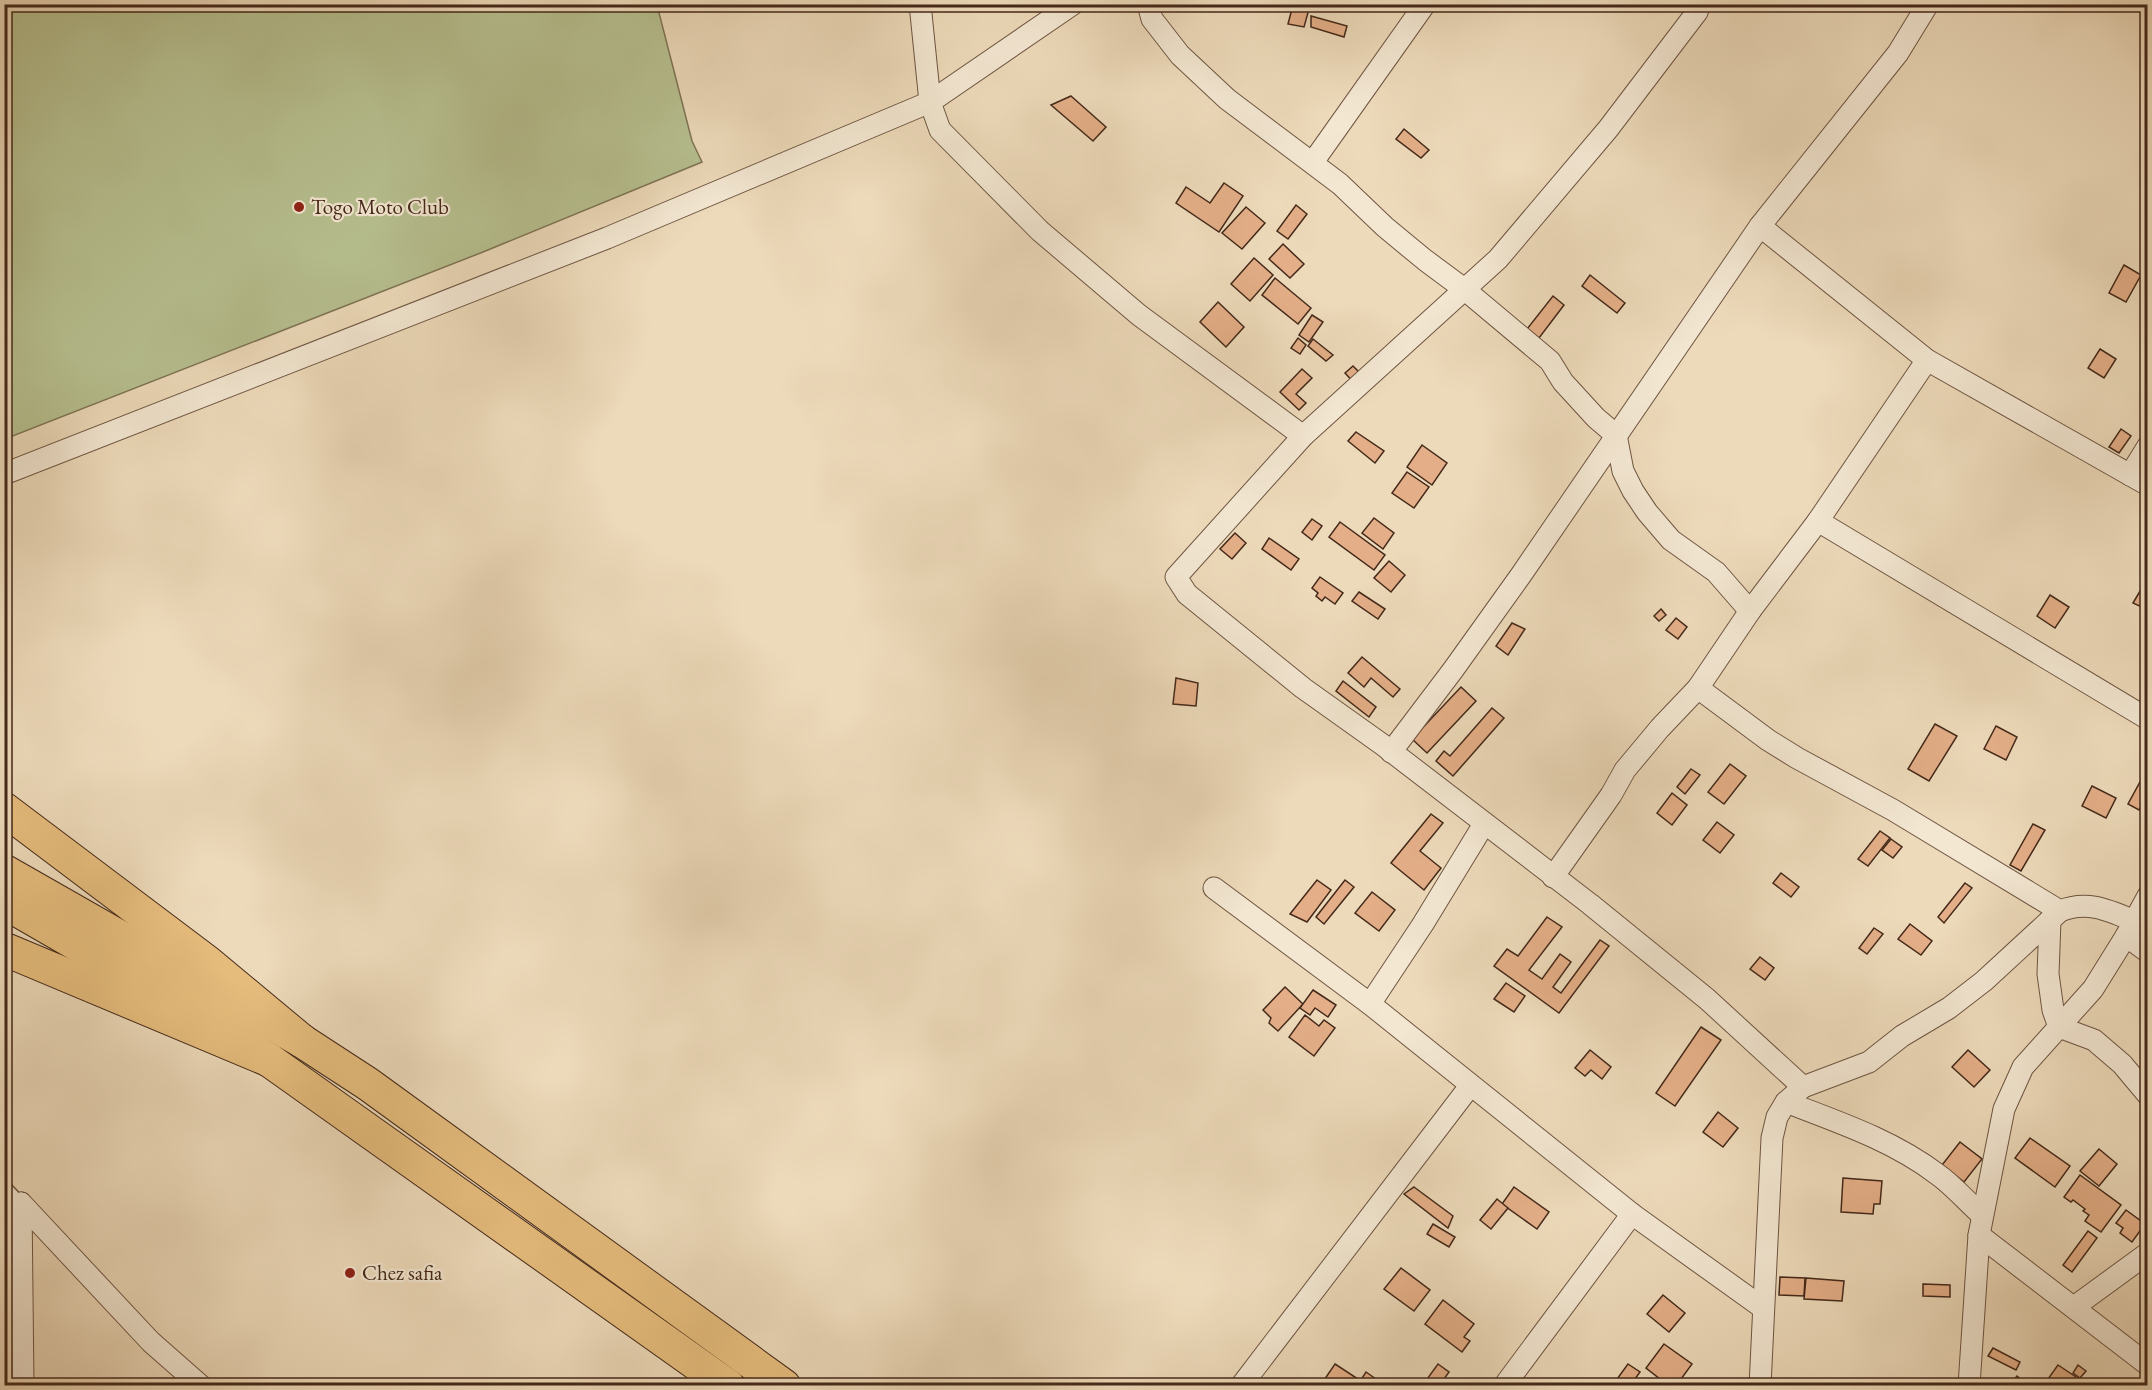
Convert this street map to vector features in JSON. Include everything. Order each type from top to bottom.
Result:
[{"type":"main road","points":[[4,809],[207,962],[302,1041]]},
{"type":"main road","points":[[4,871],[302,1041],[368,1084],[784,1386]]},
{"type":"main road","points":[[4,902],[133,976],[269,1060],[728,1386]]},
{"type":"main road","points":[[4,948],[269,1060]]},
{"type":"street","points":[[920,4],[930,102],[940,130],[1040,231],[1139,315],[1303,436]]},
{"type":"street","points":[[4,474],[607,238],[930,102],[1073,4]]},
{"type":"street","points":[[1148,4],[1152,19],[1179,55],[1227,99],[1313,162],[1385,227],[1550,361],[1563,382],[1596,418],[1616,435],[1623,471],[1647,512],[1671,540],[1716,572],[1750,611]]},
{"type":"street","points":[[1313,162],[1425,4]]},
{"type":"street","points":[[1700,4],[1697,12],[1593,146],[1498,260],[1303,436],[1176,577],[1187,594],[1196,602],[1303,688],[1590,904],[1707,999],[1803,1087]]},
{"type":"street","points":[[1390,752],[1453,670],[1521,575],[1760,226],[1899,52],[1928,4]]},
{"type":"street","points":[[1760,226],[1927,360],[2139,480],[2148,446]]},
{"type":"street","points":[[1553,878],[1611,795],[1625,770],[1698,688],[1750,611],[1818,521],[1927,360]]},
{"type":"street","points":[[1818,521],[2148,719]]},
{"type":"street","points":[[1698,688],[1797,758],[1893,810],[2055,916]]},
{"type":"street","points":[[1370,1004],[1423,924],[1484,824]]},
{"type":"street","points":[[1214,888],[1370,1004],[1632,1214],[1763,1308]]},
{"type":"street","points":[[1969,1386],[1980,1225],[1999,1126],[2010,1091],[2023,1066],[2093,988],[2148,896]]},
{"type":"street","points":[[1757,1381],[1772,1138],[1777,1117],[1786,1102],[1803,1087],[1869,1062],[1902,1036],[1949,1008],[1984,981],[2055,916],[2071,907],[2085,905],[2101,907],[2130,929],[2148,952]]},
{"type":"street","points":[[2055,916],[2048,974],[2059,1027]]},
{"type":"street","points":[[2059,1027],[2094,1040],[2122,1064],[2148,1095]]},
{"type":"street","points":[[1241,1386],[1470,1086]]},
{"type":"street","points":[[1786,1102],[1870,1134],[1940,1175],[1980,1225],[2074,1307],[2148,1365]]},
{"type":"street","points":[[21,1203],[14,1299],[23,1386]]},
{"type":"street","points":[[21,1203],[151,1342],[201,1386]]},
{"type":"street","points":[[1504,1386],[1632,1214]]},
{"type":"street","points":[[2074,1307],[2148,1253]]},
{"type":"lane","points":[[4,1185],[21,1203]]},
{"type":"green space","name":"Togo Moto Club","points":[[5,4],[657,5],[692,141],[702,162],[483,252],[5,439]]},
{"type":"building","points":[[1293,5],[1309,9],[1304,27],[1288,24]]},
{"type":"building","points":[[1311,16],[1347,26],[1344,37],[1311,27]]},
{"type":"building","points":[[1071,96],[1106,127],[1093,141],[1051,105]]},
{"type":"building","points":[[1404,129],[1429,150],[1421,158],[1396,139]]},
{"type":"building","points":[[1224,183],[1243,196],[1219,232],[1176,203],[1186,187],[1210,203]]},
{"type":"building","points":[[1296,205],[1307,214],[1288,239],[1277,231]]},
{"type":"building","points":[[1246,207],[1265,223],[1242,249],[1222,233]]},
{"type":"building","points":[[1283,244],[1304,264],[1290,278],[1269,259]]},
{"type":"building","points":[[1254,258],[1273,275],[1250,301],[1231,284]]},
{"type":"building","points":[[2124,265],[2141,275],[2126,302],[2109,293]]},
{"type":"building","points":[[1590,275],[1625,303],[1617,313],[1582,286]]},
{"type":"building","points":[[1275,278],[1311,308],[1298,324],[1262,295]]},
{"type":"building","points":[[1553,296],[1564,305],[1539,338],[1527,329]]},
{"type":"building","points":[[1218,302],[1244,327],[1226,347],[1200,322]]},
{"type":"building","points":[[1312,315],[1323,322],[1309,342],[1299,335]]},
{"type":"building","points":[[1298,338],[1306,345],[1300,354],[1291,348]]},
{"type":"building","points":[[1313,339],[1333,355],[1326,361],[1308,346]]},
{"type":"building","points":[[2100,349],[2116,359],[2104,378],[2088,368]]},
{"type":"building","points":[[1353,366],[1364,377],[1356,385],[1345,373]]},
{"type":"building","points":[[1302,369],[1312,378],[1296,394],[1306,403],[1299,410],[1280,392]]},
{"type":"building","points":[[2121,429],[2131,436],[2119,453],[2109,447]]},
{"type":"building","points":[[1356,432],[1384,451],[1375,463],[1348,441]]},
{"type":"building","points":[[1422,445],[1447,463],[1432,485],[1407,467]]},
{"type":"building","points":[[1407,472],[1429,487],[1414,508],[1392,493]]},
{"type":"building","points":[[1374,518],[1394,533],[1383,549],[1362,533]]},
{"type":"building","points":[[1312,519],[1322,526],[1312,540],[1302,532]]},
{"type":"building","points":[[1340,522],[1385,555],[1374,570],[1329,537]]},
{"type":"building","points":[[1235,533],[1246,543],[1232,559],[1220,549]]},
{"type":"building","points":[[1269,538],[1299,559],[1291,570],[1262,549]]},
{"type":"building","points":[[1389,561],[1405,575],[1391,592],[1374,578]]},
{"type":"building","points":[[1320,577],[1343,593],[1335,604],[1325,597],[1322,601],[1316,596],[1318,593],[1312,588]]},
{"type":"building","points":[[2146,581],[2148,582],[2148,610],[2133,603]]},
{"type":"building","points":[[1359,592],[1385,609],[1378,619],[1352,601]]},
{"type":"building","points":[[2050,595],[2069,607],[2055,628],[2037,616]]},
{"type":"building","points":[[1661,609],[1666,615],[1659,621],[1654,616]]},
{"type":"building","points":[[1676,618],[1687,627],[1678,639],[1666,630]]},
{"type":"building","points":[[1512,623],[1525,629],[1508,655],[1496,646]]},
{"type":"building","points":[[1362,657],[1400,689],[1393,697],[1371,678],[1364,687],[1348,673]]},
{"type":"building","points":[[1176,678],[1198,683],[1196,706],[1173,704]]},
{"type":"building","points":[[1343,681],[1376,707],[1369,717],[1336,691]]},
{"type":"building","points":[[1461,687],[1476,701],[1427,753],[1412,739]]},
{"type":"building","points":[[1492,708],[1504,718],[1453,776],[1436,761],[1444,751],[1450,756]]},
{"type":"building","points":[[1935,724],[1957,736],[1929,781],[1908,769]]},
{"type":"building","points":[[1996,726],[2017,737],[2006,760],[1984,749]]},
{"type":"building","points":[[1730,764],[1746,776],[1724,804],[1708,792]]},
{"type":"building","points":[[1691,769],[1700,775],[1685,794],[1677,787]]},
{"type":"building","points":[[2140,782],[2148,786],[2148,803],[2144,801],[2139,810],[2128,804]]},
{"type":"building","points":[[2092,786],[2116,798],[2106,818],[2082,806]]},
{"type":"building","points":[[1672,793],[1687,805],[1672,825],[1657,813]]},
{"type":"building","points":[[1431,814],[1443,823],[1420,851],[1441,868],[1424,890],[1391,863]]},
{"type":"building","points":[[1717,822],[1734,835],[1720,853],[1703,840]]},
{"type":"building","points":[[2033,824],[2045,830],[2021,871],[2010,865]]},
{"type":"building","points":[[1880,831],[1890,838],[1868,866],[1858,859]]},
{"type":"building","points":[[1891,839],[1902,847],[1893,858],[1882,850]]},
{"type":"building","points":[[1781,873],[1799,887],[1791,897],[1773,883]]},
{"type":"building","points":[[1317,880],[1331,890],[1307,922],[1290,914]]},
{"type":"building","points":[[1345,880],[1354,887],[1324,924],[1316,917]]},
{"type":"building","points":[[1965,883],[1972,888],[1944,923],[1938,917]]},
{"type":"building","points":[[1372,892],[1395,910],[1379,931],[1355,913]]},
{"type":"building","points":[[1547,917],[1562,927],[1529,970],[1542,979],[1560,954],[1571,962],[1553,987],[1561,993],[1600,940],[1609,946],[1559,1013],[1494,966],[1507,949],[1518,956]]},
{"type":"building","points":[[1910,924],[1932,941],[1921,955],[1898,939]]},
{"type":"building","points":[[1874,928],[1883,934],[1867,954],[1859,948]]},
{"type":"building","points":[[1760,957],[1774,968],[1765,980],[1750,969]]},
{"type":"building","points":[[1506,983],[1525,996],[1514,1012],[1494,999]]},
{"type":"building","points":[[1285,987],[1303,1004],[1278,1031],[1269,1023],[1271,1018],[1263,1010]]},
{"type":"building","points":[[1313,990],[1336,1005],[1328,1017],[1315,1008],[1310,1015],[1300,1008]]},
{"type":"building","points":[[1305,1015],[1319,1026],[1324,1020],[1335,1028],[1314,1056],[1289,1037]]},
{"type":"building","points":[[1701,1027],[1721,1040],[1675,1106],[1656,1093]]},
{"type":"building","points":[[1590,1050],[1611,1067],[1602,1079],[1591,1070],[1585,1076],[1575,1068]]},
{"type":"building","points":[[1968,1050],[1990,1070],[1974,1087],[1952,1067]]},
{"type":"building","points":[[1718,1112],[1738,1128],[1723,1147],[1703,1132]]},
{"type":"building","points":[[2030,1138],[2070,1166],[2055,1187],[2015,1158]]},
{"type":"building","points":[[1960,1142],[1982,1159],[1964,1182],[1942,1165]]},
{"type":"building","points":[[2099,1149],[2117,1164],[2099,1186],[2080,1171]]},
{"type":"building","points":[[2080,1175],[2121,1205],[2101,1232],[2085,1221],[2089,1215],[2083,1211],[2085,1209],[2073,1200],[2071,1202],[2064,1197]]},
{"type":"building","points":[[1843,1178],[1882,1181],[1880,1204],[1874,1204],[1873,1214],[1841,1212]]},
{"type":"building","points":[[1414,1187],[1453,1216],[1448,1228],[1404,1194]]},
{"type":"building","points":[[1514,1187],[1549,1212],[1537,1229],[1502,1204]]},
{"type":"building","points":[[1497,1199],[1508,1208],[1491,1229],[1480,1220]]},
{"type":"building","points":[[2126,1210],[2145,1224],[2132,1242],[2120,1233],[2123,1228],[2116,1223]]},
{"type":"building","points":[[1433,1224],[1455,1237],[1449,1247],[1427,1234]]},
{"type":"building","points":[[2088,1231],[2097,1238],[2072,1272],[2063,1265]]},
{"type":"building","points":[[1401,1268],[1430,1290],[1414,1311],[1384,1289]]},
{"type":"building","points":[[1780,1277],[1805,1278],[1804,1296],[1779,1295]]},
{"type":"building","points":[[1806,1278],[1844,1281],[1842,1301],[1804,1299]]},
{"type":"building","points":[[1923,1284],[1950,1285],[1950,1297],[1923,1296]]},
{"type":"building","points":[[1663,1295],[1685,1313],[1669,1332],[1647,1314]]},
{"type":"building","points":[[1443,1300],[1474,1324],[1464,1337],[1470,1341],[1462,1352],[1425,1324]]},
{"type":"building","points":[[1664,1344],[1692,1364],[1676,1386],[1669,1386],[1646,1368]]},
{"type":"building","points":[[1993,1348],[2020,1362],[2016,1370],[1988,1356]]},
{"type":"building","points":[[1335,1364],[1358,1379],[1353,1386],[1320,1386]]},
{"type":"building","points":[[1438,1364],[1449,1372],[1439,1386],[1422,1386]]},
{"type":"building","points":[[1628,1364],[1640,1372],[1630,1386],[1612,1386]]},
{"type":"building","points":[[2058,1365],[2079,1379],[2074,1386],[2043,1386]]},
{"type":"building","points":[[2078,1365],[2086,1371],[2080,1378],[2073,1373]]},
{"type":"building","points":[[1366,1372],[1386,1386],[1357,1386]]},
{"type":"building","points":[[2017,1376],[2029,1386],[2009,1386]]},
{"type":"place","name":"Togo Moto Club","points":[[299,207]]},
{"type":"place","name":"Chez safia","points":[[350,1273]]}]
